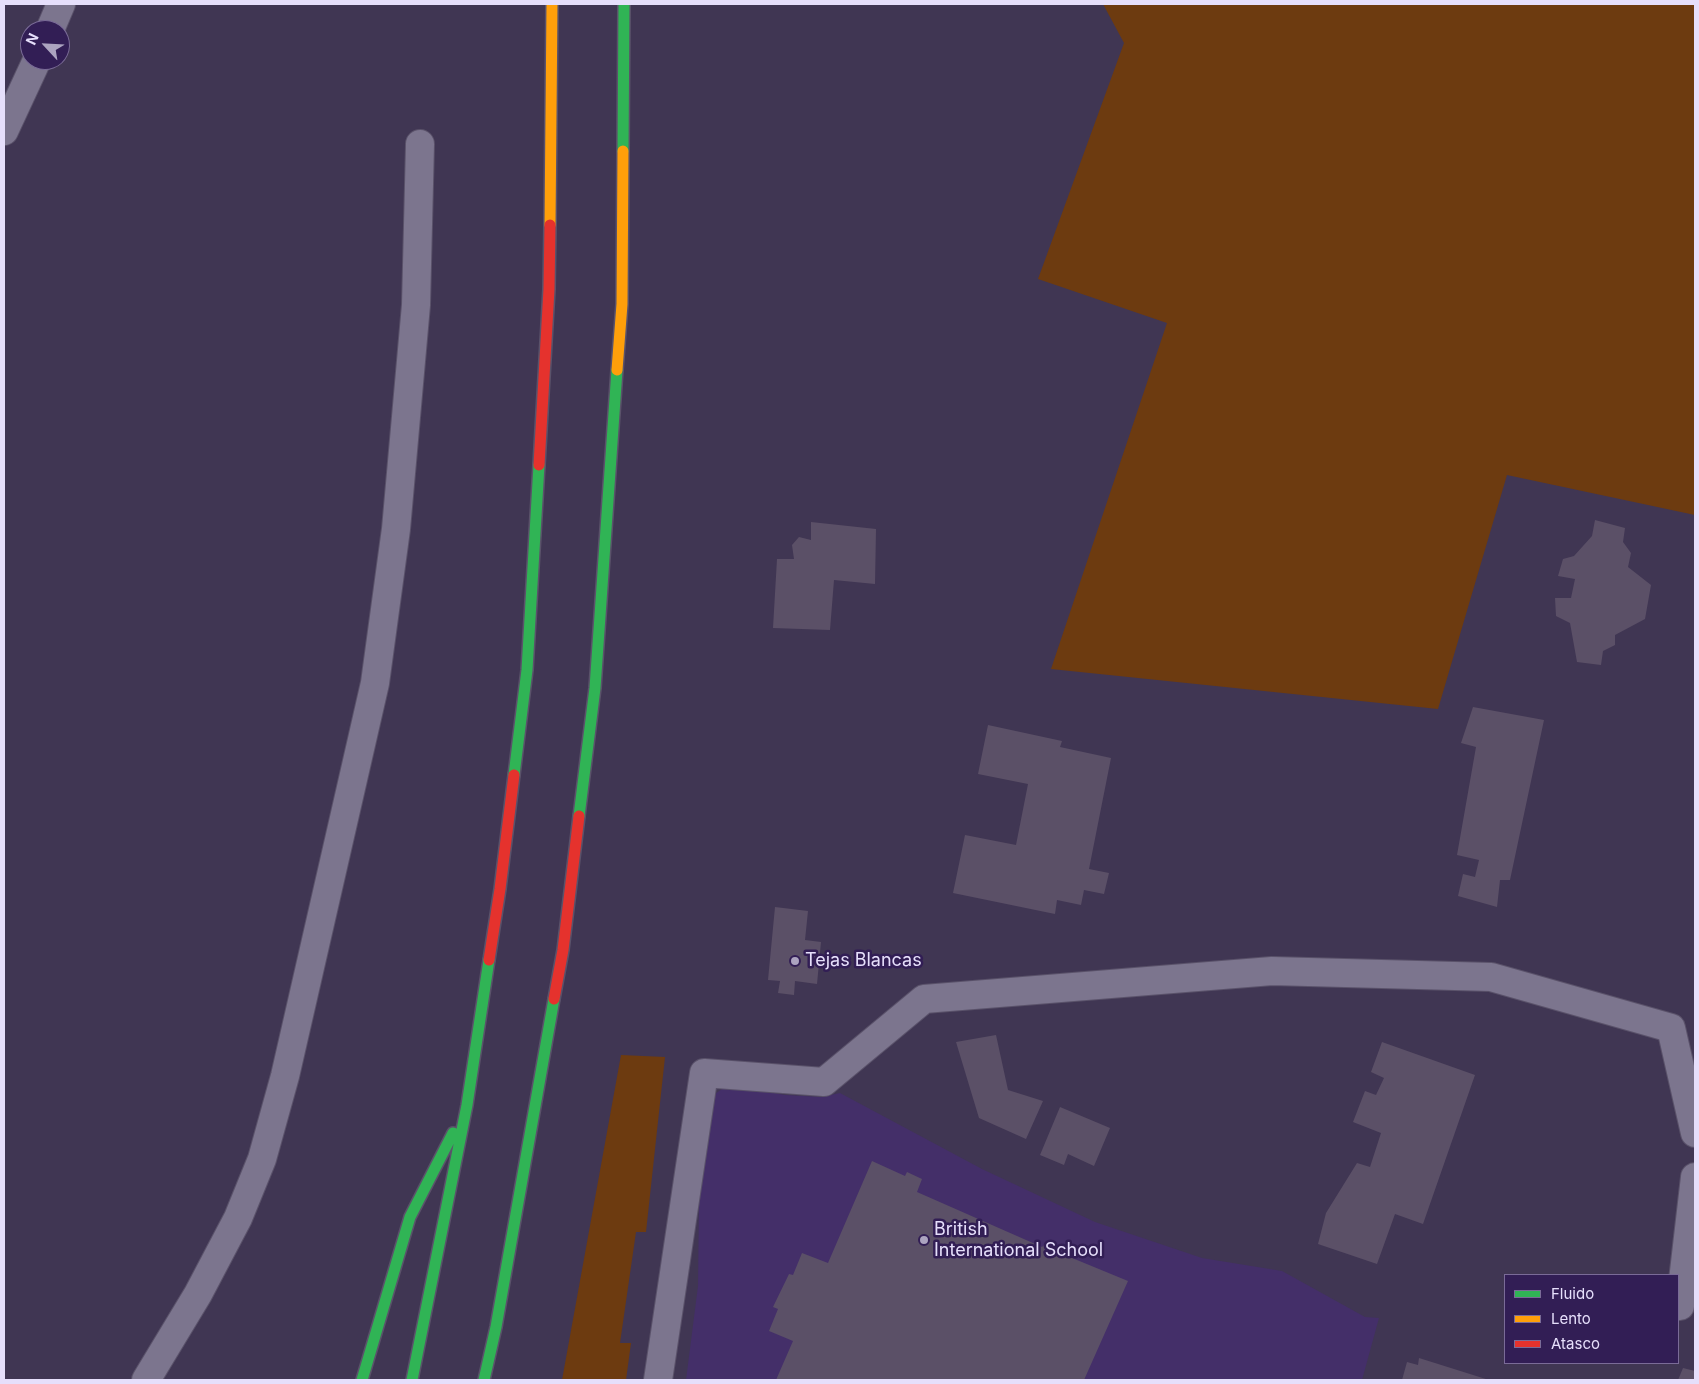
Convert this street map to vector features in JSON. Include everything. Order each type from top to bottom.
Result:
[{"type":"highway","points":[[412,1380],[467,1104],[500,889],[526,670],[549,289],[552,4]]},
{"type":"highway","points":[[484,1380],[496,1327],[563,950],[595,688],[622,304],[624,4]]},
{"type":"highway","points":[[362,1380],[410,1217],[467,1104]]},
{"type":"highway","points":[[496,1327],[498,1371]]},
{"type":"street","points":[[54,20],[61,4]]},
{"type":"street","points":[[4,131],[32,70]]},
{"type":"street","points":[[146,1380],[198,1294],[238,1218],[262,1159],[286,1076],[375,683],[396,529],[416,305],[420,144]]},
{"type":"street","points":[[658,1380],[704,1073],[824,1082],[924,999],[1272,971],[1491,977],[1671,1028],[1695,1133]]},
{"type":"street","points":[[1680,1306],[1695,1177]]},
{"type":"shaded area","points":[[1103,4],[1695,4],[1695,515],[1507,475],[1438,709],[1051,669],[1167,323],[1038,279],[1124,43]]},
{"type":"shaded area","points":[[621,1055],[665,1057],[646,1232],[636,1232],[620,1343],[631,1343],[626,1380],[562,1380]]},
{"type":"shaded area","name":"British International School","points":[[728,1085],[785,1095],[821,1097],[840,1093],[982,1169],[1095,1222],[1202,1258],[1282,1271],[1365,1317],[1379,1318],[1362,1380],[686,1380],[698,1286],[700,1120],[709,1098]]},
{"type":"building","points":[[1595,520],[1625,528],[1623,542],[1631,553],[1628,567],[1651,585],[1645,619],[1615,635],[1615,645],[1603,651],[1601,665],[1577,662],[1570,623],[1556,616],[1555,598],[1571,598],[1575,579],[1558,576],[1563,559],[1574,556],[1592,536]]},
{"type":"building","points":[[811,522],[876,529],[875,584],[834,580],[830,630],[773,628],[777,559],[794,559],[792,545],[799,537],[811,540]]},
{"type":"building","points":[[1473,707],[1544,720],[1510,880],[1500,880],[1497,907],[1458,896],[1463,874],[1475,877],[1479,860],[1457,855],[1476,747],[1461,743]]},
{"type":"building","points":[[988,725],[1062,741],[1060,747],[1111,758],[1089,869],[1109,873],[1104,894],[1084,890],[1081,905],[1057,900],[1055,914],[953,893],[965,835],[1016,845],[1028,784],[978,774]]},
{"type":"building","name":"Tejas Blancas","points":[[775,907],[808,911],[805,940],[821,942],[817,984],[795,981],[794,995],[778,993],[780,981],[768,980]]},
{"type":"building","points":[[996,1035],[1008,1090],[1043,1101],[1026,1139],[979,1118],[956,1042]]},
{"type":"building","points":[[1382,1042],[1475,1075],[1423,1224],[1395,1214],[1377,1264],[1318,1244],[1326,1213],[1357,1163],[1370,1167],[1381,1133],[1353,1122],[1365,1091],[1376,1095],[1384,1078],[1371,1072]]},
{"type":"building","points":[[1060,1107],[1110,1128],[1094,1166],[1068,1154],[1064,1165],[1040,1155]]},
{"type":"building","points":[[872,1161],[905,1176],[907,1172],[922,1179],[917,1192],[1042,1247],[1045,1244],[1061,1249],[1060,1253],[1128,1281],[1084,1380],[776,1380],[793,1341],[769,1331],[778,1309],[773,1307],[789,1274],[793,1275],[802,1253],[828,1263]]},
{"type":"building","points":[[1419,1358],[1489,1380],[1402,1380],[1407,1362],[1418,1365]]},
{"type":"building","points":[[1683,1368],[1695,1371],[1695,1380],[1678,1380]]},
{"type":"traffic: fast","points":[[623,151],[624,4]]},
{"type":"traffic: fast","points":[[579,816],[595,688],[617,370]]},
{"type":"traffic: fast","points":[[514,775],[527,670],[539,465]]},
{"type":"traffic: fast","points":[[412,1380],[467,1105],[489,960]]},
{"type":"traffic: fast","points":[[484,1380],[496,1327],[554,999]]},
{"type":"traffic: fast","points":[[362,1380],[410,1217],[453,1133]]},
{"type":"traffic: slow","points":[[550,225],[552,4]]},
{"type":"traffic: slow","points":[[617,370],[622,304],[623,151]]},
{"type":"traffic: jam","points":[[539,465],[549,289],[550,225]]},
{"type":"traffic: jam","points":[[489,960],[514,775]]},
{"type":"traffic: jam","points":[[554,999],[563,950],[579,816]]},
{"type":"place","name":"Tejas Blancas","points":[[795,961]]},
{"type":"place","name":"British International School","points":[[924,1240]]}]
